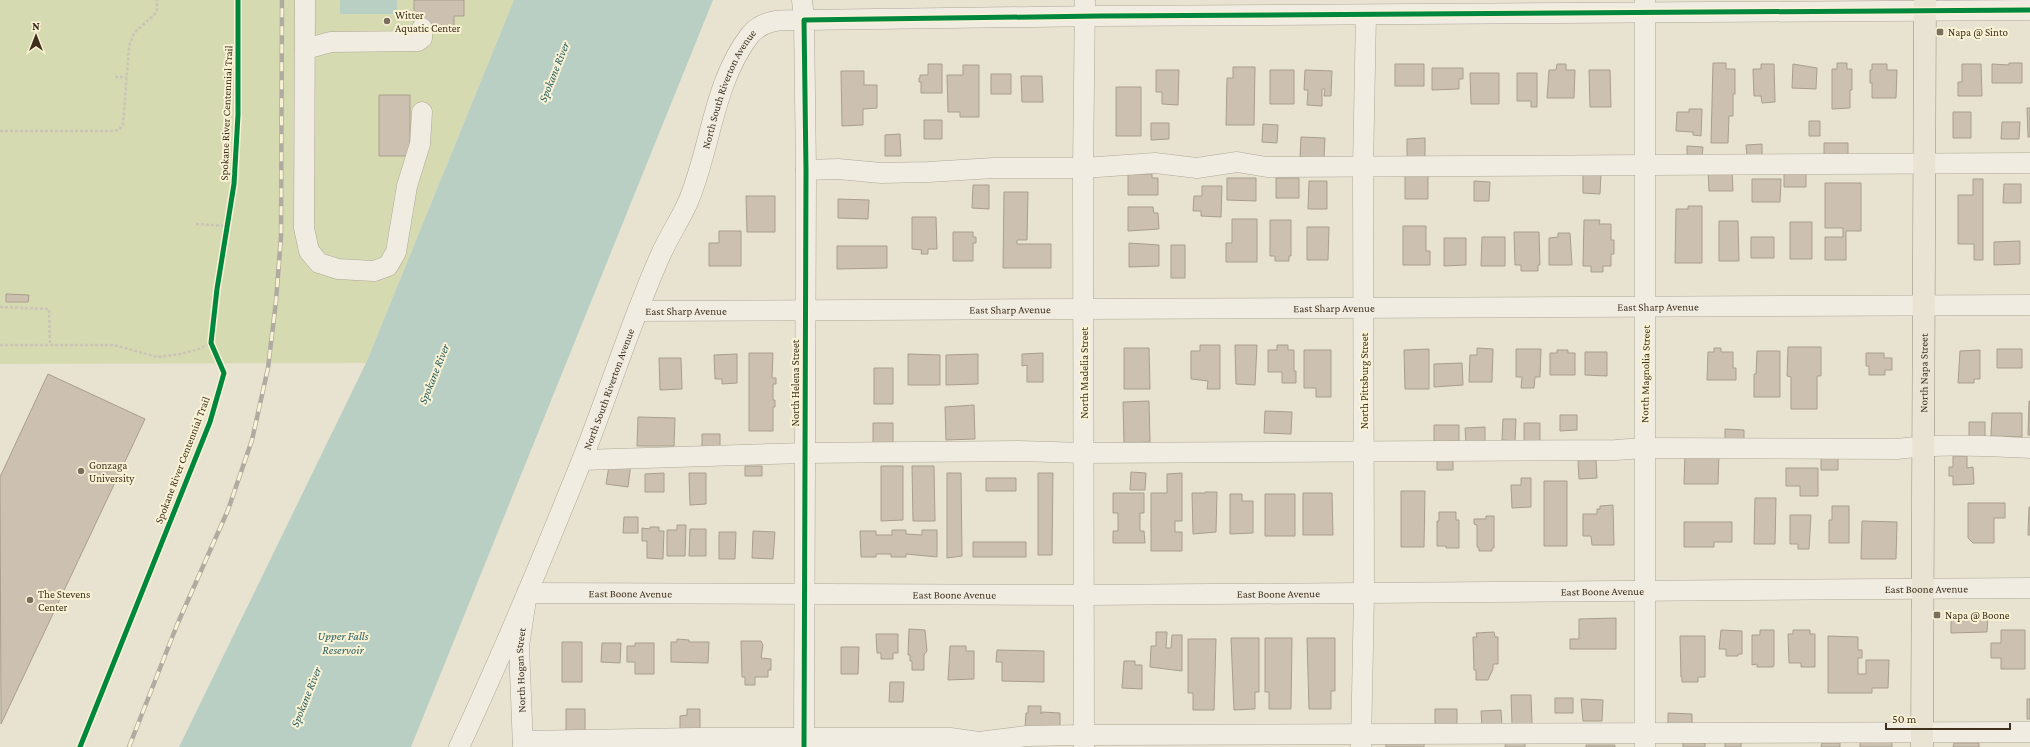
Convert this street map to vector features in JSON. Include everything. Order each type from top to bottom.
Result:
[{"type":"main road","name":"North Napa Street","points":[[1922,740],[1924,588],[1923,446],[1925,305],[1925,6]]},
{"type":"street","points":[[305,0],[304,228],[309,251],[319,263],[338,269],[374,271],[388,266],[396,252],[407,186],[420,144],[422,112]]},
{"type":"street","points":[[802,0],[804,20]]},
{"type":"street","name":"North South Riverton Avenue","points":[[459,747],[492,677],[582,460],[638,311],[662,253],[688,201],[713,120],[731,70],[741,49],[756,29],[764,23],[776,20],[1085,8],[1366,14],[1645,6],[2002,5],[2030,10]]},
{"type":"street","name":"North Magnolia Street","points":[[1645,6],[1645,741]]},
{"type":"street","name":"North Madelia Street","points":[[1084,741],[1085,595],[1083,168],[1085,8]]},
{"type":"street","name":"North Pittsburg Street","points":[[1361,741],[1364,593],[1363,453],[1366,14]]},
{"type":"street","name":"North Helena Street","points":[[804,20],[806,170],[804,743]]},
{"type":"street","points":[[305,49],[331,42],[418,41],[422,38],[422,28]]},
{"type":"street","points":[[806,170],[838,168],[881,173],[994,168],[1083,168],[1155,163],[1197,168],[1237,162],[1267,167],[1925,162],[2030,163]]},
{"type":"street","name":"East Sharp Avenue","points":[[638,311],[1364,309],[2030,304]]},
{"type":"street","points":[[582,460],[805,454],[1019,451],[1084,454],[1363,453],[1616,450],[1644,448],[1898,449],[1923,446],[2030,448]]},
{"type":"street","name":"East Boone Avenue","points":[[527,593],[1085,595],[2030,588]]},
{"type":"street","name":"North Hogan Street","points":[[523,744],[519,646],[527,593]]},
{"type":"street","points":[[523,744],[804,743],[950,738],[979,742],[1027,736],[1084,741],[1361,741],[1550,733],[1645,741],[1922,740],[2030,732]]},
{"type":"path","points":[[0,131],[119,130],[123,124],[129,46],[134,33],[155,14],[157,0]]},
{"type":"path","points":[[115,77],[126,77]]},
{"type":"path","points":[[196,224],[227,228],[228,219]]},
{"type":"path","points":[[0,307],[49,309],[50,345]]},
{"type":"path","points":[[212,335],[211,343],[214,349]]},
{"type":"path","points":[[0,345],[114,345],[157,357],[180,354],[199,349],[211,343]]},
{"type":"green space","points":[[0,0],[514,0],[366,363],[0,364]]},
{"type":"water","points":[[340,0],[397,0],[397,14],[340,14]]},
{"type":"water","name":"Upper Falls Reservoir","points":[[514,0],[713,0],[411,747],[179,747],[366,363]]},
{"type":"building","points":[[414,0],[464,0],[464,16],[454,16],[454,26],[414,28]]},
{"type":"building","points":[[1713,63],[1726,63],[1726,69],[1735,69],[1733,116],[1729,116],[1728,143],[1711,143]]},
{"type":"building","points":[[1837,63],[1847,63],[1847,69],[1852,69],[1850,108],[1832,109],[1832,69],[1837,69]]},
{"type":"building","points":[[2009,63],[2022,63],[2022,83],[1992,83],[1992,64],[2009,65]]},
{"type":"building","points":[[928,64],[942,64],[942,93],[921,93],[921,82],[919,82],[919,78],[920,75],[928,75]]},
{"type":"building","points":[[1395,64],[1424,64],[1424,86],[1395,86]]},
{"type":"building","points":[[1557,64],[1566,64],[1566,70],[1575,70],[1574,98],[1547,98],[1549,70],[1556,70]]},
{"type":"building","points":[[1761,64],[1774,64],[1775,102],[1762,103],[1761,96],[1754,96],[1753,69],[1761,69]]},
{"type":"building","points":[[1793,64],[1817,68],[1816,89],[1792,88]]},
{"type":"building","points":[[1872,64],[1887,64],[1887,70],[1897,70],[1896,98],[1872,98],[1870,70],[1872,70]]},
{"type":"building","points":[[1962,64],[1981,64],[1982,96],[1958,96],[1958,82],[1962,82]]},
{"type":"building","points":[[963,65],[979,65],[979,117],[960,117],[960,112],[948,112],[947,75],[963,75]]},
{"type":"building","points":[[1233,67],[1255,67],[1254,125],[1226,125],[1227,78],[1233,78]]},
{"type":"building","points":[[1432,68],[1463,68],[1463,79],[1459,79],[1459,89],[1432,90]]},
{"type":"building","points":[[1156,70],[1179,70],[1178,105],[1162,104],[1162,92],[1156,92]]},
{"type":"building","points":[[1270,70],[1294,70],[1294,104],[1270,104]]},
{"type":"building","points":[[1305,70],[1332,71],[1331,96],[1324,96],[1325,89],[1322,89],[1322,106],[1307,105],[1308,90],[1304,90]]},
{"type":"building","points":[[1589,70],[1610,70],[1611,107],[1590,107]]},
{"type":"building","points":[[841,71],[864,71],[864,85],[877,85],[877,108],[863,109],[863,125],[842,126]]},
{"type":"building","points":[[1470,73],[1499,73],[1499,104],[1471,104]]},
{"type":"building","points":[[1517,73],[1537,73],[1537,107],[1531,107],[1531,101],[1517,101]]},
{"type":"building","points":[[991,74],[1011,74],[1011,94],[991,94]]},
{"type":"building","points":[[1021,76],[1042,76],[1043,102],[1022,102]]},
{"type":"building","points":[[1116,87],[1141,87],[1141,136],[1116,136]]},
{"type":"building","points":[[379,95],[410,95],[410,156],[379,156]]},
{"type":"building","points":[[2027,108],[2030,108],[2030,137],[2028,137]]},
{"type":"building","points":[[1689,109],[1702,109],[1701,136],[1693,135],[1693,132],[1676,131],[1677,112],[1689,112]]},
{"type":"building","points":[[1953,112],[1971,112],[1971,138],[1953,138]]},
{"type":"building","points":[[924,120],[942,120],[942,139],[924,139]]},
{"type":"building","points":[[1809,121],[1820,121],[1820,136],[1809,136]]},
{"type":"building","points":[[2002,122],[2020,122],[2019,139],[2001,139]]},
{"type":"building","points":[[1151,123],[1169,123],[1169,139],[1151,140]]},
{"type":"building","points":[[1263,124],[1278,125],[1277,143],[1262,142]]},
{"type":"building","points":[[900,134],[901,156],[885,156],[885,135]]},
{"type":"building","points":[[1301,137],[1325,138],[1324,158],[1300,157]]},
{"type":"building","points":[[1425,138],[1425,157],[1407,157],[1407,139]]},
{"type":"building","points":[[1824,143],[1848,143],[1848,156],[1824,156]]},
{"type":"building","points":[[1762,144],[1762,156],[1747,156],[1746,145]]},
{"type":"building","points":[[1687,146],[1703,147],[1702,156],[1687,155]]},
{"type":"building","points":[[1784,168],[1806,168],[1806,187],[1784,187]]},
{"type":"building","points":[[1708,170],[1732,170],[1733,191],[1709,191]]},
{"type":"building","points":[[1583,172],[1601,172],[1600,194],[1583,193]]},
{"type":"building","points":[[1128,174],[1152,174],[1152,178],[1158,178],[1158,195],[1128,195]]},
{"type":"building","points":[[1405,175],[1428,175],[1428,199],[1405,199]]},
{"type":"building","points":[[1227,178],[1256,178],[1256,201],[1227,200]]},
{"type":"building","points":[[1276,178],[1299,178],[1299,198],[1276,198]]},
{"type":"building","points":[[1752,179],[1781,179],[1780,202],[1752,202]]},
{"type":"building","points":[[1973,179],[1983,179],[1983,260],[1974,260],[1974,244],[1958,244],[1958,195],[1973,195]]},
{"type":"building","points":[[1309,181],[1327,181],[1327,209],[1308,209]]},
{"type":"building","points":[[1474,181],[1490,182],[1489,201],[1474,201]]},
{"type":"building","points":[[1825,183],[1861,183],[1861,231],[1846,231],[1846,260],[1825,260],[1825,237],[1843,237],[1843,228],[1825,228]]},
{"type":"building","points":[[2004,184],[2021,184],[2021,203],[2003,203]]},
{"type":"building","points":[[973,185],[989,185],[989,209],[972,208]]},
{"type":"building","points":[[1202,186],[1222,186],[1221,217],[1201,216],[1201,211],[1193,211],[1194,196],[1202,196]]},
{"type":"building","points":[[1004,192],[1028,192],[1027,240],[1017,240],[1017,244],[1051,244],[1051,268],[1003,268]]},
{"type":"building","points":[[746,196],[775,196],[775,232],[747,232]]},
{"type":"building","points":[[838,199],[869,200],[868,219],[838,218]]},
{"type":"building","points":[[1688,206],[1702,206],[1702,263],[1675,263],[1676,209],[1688,209]]},
{"type":"building","points":[[1128,207],[1153,207],[1154,213],[1158,213],[1159,229],[1128,231]]},
{"type":"building","points":[[912,217],[936,217],[937,249],[928,249],[928,254],[921,254],[922,250],[912,249]]},
{"type":"building","points":[[1232,219],[1257,219],[1257,262],[1226,262],[1226,243],[1232,243]]},
{"type":"building","points":[[1270,220],[1291,220],[1291,256],[1289,256],[1289,261],[1275,261],[1275,256],[1270,256]]},
{"type":"building","points":[[1584,220],[1600,220],[1599,224],[1611,224],[1611,240],[1614,240],[1614,254],[1611,254],[1611,266],[1603,266],[1603,272],[1591,272],[1591,266],[1583,266]]},
{"type":"building","points":[[1719,221],[1738,221],[1739,261],[1719,261]]},
{"type":"building","points":[[1790,222],[1812,222],[1812,259],[1790,259]]},
{"type":"building","points":[[1403,226],[1426,226],[1426,251],[1430,251],[1430,265],[1403,265]]},
{"type":"building","points":[[1307,227],[1329,227],[1328,260],[1307,260]]},
{"type":"building","points":[[719,231],[741,231],[741,266],[709,266],[709,243],[719,243]]},
{"type":"building","points":[[953,232],[973,232],[973,237],[976,237],[976,243],[973,243],[973,261],[953,261]]},
{"type":"building","points":[[1514,232],[1539,232],[1540,265],[1538,265],[1538,271],[1521,271],[1521,265],[1515,265]]},
{"type":"building","points":[[1558,233],[1570,233],[1572,265],[1549,265],[1549,238],[1558,237]]},
{"type":"building","points":[[1482,237],[1505,237],[1505,266],[1481,266]]},
{"type":"building","points":[[1751,237],[1774,237],[1774,258],[1751,258]]},
{"type":"building","points":[[1444,238],[1466,238],[1466,265],[1444,266]]},
{"type":"building","points":[[2020,241],[2020,264],[1994,265],[1994,242]]},
{"type":"building","points":[[1129,243],[1159,245],[1159,266],[1129,267]]},
{"type":"building","points":[[1171,245],[1185,245],[1185,278],[1171,278]]},
{"type":"building","points":[[837,246],[887,246],[887,268],[837,269]]},
{"type":"building","points":[[6,294],[29,295],[28,302],[6,302]]},
{"type":"building","points":[[1200,345],[1220,345],[1220,389],[1207,389],[1208,381],[1191,379],[1191,351],[1200,351]]},
{"type":"building","points":[[1235,345],[1257,345],[1255,385],[1236,384]]},
{"type":"building","points":[[1277,345],[1288,345],[1288,350],[1294,350],[1294,371],[1296,371],[1296,383],[1282,383],[1282,372],[1268,372],[1268,350],[1277,350]]},
{"type":"building","points":[[1788,347],[1821,347],[1821,376],[1817,376],[1817,409],[1791,409],[1791,377],[1787,376]]},
{"type":"building","points":[[1124,348],[1149,348],[1150,389],[1124,389]]},
{"type":"building","points":[[1477,348],[1493,349],[1492,382],[1469,382],[1470,355],[1477,355]]},
{"type":"building","points":[[1714,348],[1721,348],[1721,352],[1733,352],[1733,368],[1736,368],[1736,380],[1707,380],[1708,352],[1714,352]]},
{"type":"building","points":[[1429,349],[1429,389],[1405,389],[1404,350]]},
{"type":"building","points":[[1516,349],[1541,349],[1540,377],[1535,377],[1534,388],[1521,388],[1522,377],[1516,377]]},
{"type":"building","points":[[1997,349],[2022,349],[2022,368],[1997,368]]},
{"type":"building","points":[[1304,350],[1331,350],[1331,397],[1316,397],[1316,388],[1304,388]]},
{"type":"building","points":[[1557,350],[1568,350],[1568,353],[1575,353],[1575,375],[1550,375],[1550,353],[1557,353]]},
{"type":"building","points":[[1980,350],[1980,379],[1974,379],[1974,383],[1958,383],[1960,351]]},
{"type":"building","points":[[1757,351],[1780,351],[1780,397],[1754,397],[1754,374],[1756,374]]},
{"type":"building","points":[[1585,352],[1607,352],[1607,376],[1585,375]]},
{"type":"building","points":[[749,353],[773,353],[772,378],[776,378],[776,384],[773,384],[773,400],[775,400],[775,407],[773,407],[773,431],[749,431]]},
{"type":"building","points":[[1043,353],[1043,382],[1027,382],[1027,365],[1022,366],[1022,354]]},
{"type":"building","points":[[1866,353],[1884,353],[1884,358],[1892,358],[1892,370],[1885,370],[1885,375],[1869,375],[1869,366],[1866,366]]},
{"type":"building","points":[[737,354],[737,383],[722,384],[722,379],[715,379],[714,355]]},
{"type":"building","points":[[908,354],[940,355],[940,385],[908,385]]},
{"type":"building","points":[[978,354],[978,384],[946,385],[946,355]]},
{"type":"building","points":[[659,358],[681,358],[682,389],[660,390]]},
{"type":"building","points":[[1462,363],[1463,385],[1434,387],[1434,364]]},
{"type":"building","points":[[874,368],[893,368],[893,404],[874,404]]},
{"type":"building","name":"The Stevens Center","points":[[48,374],[145,419],[1,724],[0,477]]},
{"type":"building","points":[[1149,401],[1150,442],[1124,443],[1123,402]]},
{"type":"building","points":[[2029,401],[2030,435],[2028,435]]},
{"type":"building","points":[[974,405],[975,439],[946,440],[945,407]]},
{"type":"building","points":[[1265,411],[1292,412],[1291,434],[1264,433]]},
{"type":"building","points":[[1992,413],[2022,413],[2022,437],[1991,436]]},
{"type":"building","points":[[1560,415],[1577,415],[1577,430],[1560,431]]},
{"type":"building","points":[[638,417],[675,418],[674,446],[637,446]]},
{"type":"building","points":[[1503,419],[1516,419],[1515,441],[1502,440]]},
{"type":"building","points":[[1969,422],[1985,422],[1985,438],[1969,438]]},
{"type":"building","points":[[873,423],[893,423],[893,444],[873,444]]},
{"type":"building","points":[[1524,423],[1540,423],[1540,443],[1524,443]]},
{"type":"building","points":[[1434,425],[1459,425],[1459,441],[1434,442]]},
{"type":"building","points":[[1485,427],[1485,444],[1466,444],[1465,428]]},
{"type":"building","points":[[1725,429],[1744,430],[1744,442],[1725,441]]},
{"type":"building","points":[[702,434],[720,434],[720,449],[702,449]]},
{"type":"building","points":[[1838,453],[1838,470],[1821,470],[1821,454]]},
{"type":"building","points":[[1685,454],[1719,454],[1718,484],[1684,484]]},
{"type":"building","points":[[1953,456],[1967,456],[1967,468],[1973,467],[1974,484],[1953,485],[1953,476],[1949,476],[1949,467],[1953,467]]},
{"type":"building","points":[[1437,457],[1453,457],[1453,470],[1437,470]]},
{"type":"building","points":[[610,460],[631,463],[628,487],[606,484]]},
{"type":"building","points":[[1578,460],[1596,460],[1597,478],[1579,479]]},
{"type":"building","points":[[745,466],[762,466],[762,476],[745,476]]},
{"type":"building","points":[[881,466],[903,466],[903,520],[881,521]]},
{"type":"building","points":[[912,466],[934,466],[935,521],[913,521]]},
{"type":"building","points":[[1786,468],[1818,468],[1818,496],[1800,496],[1800,486],[1786,486]]},
{"type":"building","points":[[1131,472],[1146,473],[1145,490],[1130,490]]},
{"type":"building","points":[[664,473],[664,492],[645,492],[645,474]]},
{"type":"building","points":[[689,473],[706,473],[706,504],[690,505]]},
{"type":"building","points":[[947,473],[961,473],[962,556],[947,558]]},
{"type":"building","points":[[1038,473],[1053,473],[1052,555],[1038,555]]},
{"type":"building","points":[[1182,473],[1182,521],[1175,521],[1175,532],[1182,532],[1182,551],[1151,551],[1151,493],[1167,493],[1167,474]]},
{"type":"building","points":[[986,478],[1016,478],[1016,491],[986,491]]},
{"type":"building","points":[[1521,478],[1531,478],[1531,507],[1512,508],[1511,485],[1521,485]]},
{"type":"building","points":[[1544,481],[1567,481],[1567,546],[1544,546]]},
{"type":"building","points":[[1401,491],[1425,491],[1424,547],[1401,547]]},
{"type":"building","points":[[1217,492],[1216,532],[1193,534],[1192,493]]},
{"type":"building","points":[[1113,493],[1144,493],[1144,513],[1140,513],[1140,531],[1144,531],[1145,543],[1113,543],[1113,531],[1118,531],[1118,513],[1113,513]]},
{"type":"building","points":[[1303,493],[1332,493],[1333,535],[1303,535]]},
{"type":"building","points":[[1230,494],[1242,494],[1242,501],[1253,501],[1253,533],[1230,534]]},
{"type":"building","points":[[1265,494],[1295,494],[1295,536],[1265,536]]},
{"type":"building","points":[[1755,498],[1776,498],[1775,544],[1754,544]]},
{"type":"building","points":[[1968,503],[2005,503],[2005,518],[1994,518],[1994,543],[1973,543],[1968,538]]},
{"type":"building","points":[[1613,505],[1614,545],[1592,545],[1591,536],[1583,536],[1583,514],[1597,514],[1597,509],[1600,509],[1600,506]]},
{"type":"building","points":[[1832,506],[1849,506],[1849,543],[1829,543],[1829,520],[1832,520]]},
{"type":"building","points":[[2029,507],[2030,535],[2028,535]]},
{"type":"building","points":[[1439,512],[1456,512],[1456,520],[1459,520],[1459,548],[1437,546],[1437,521],[1439,521]]},
{"type":"building","points":[[1790,515],[1811,515],[1809,549],[1798,549],[1798,544],[1790,544]]},
{"type":"building","points":[[1486,516],[1494,516],[1494,548],[1492,548],[1492,551],[1479,551],[1479,548],[1477,547],[1477,525],[1474,524],[1474,519],[1486,519]]},
{"type":"building","points":[[624,517],[638,517],[638,533],[623,533]]},
{"type":"building","points":[[1862,521],[1897,522],[1896,559],[1861,559]]},
{"type":"building","points":[[1684,522],[1732,522],[1732,542],[1714,542],[1714,547],[1684,547]]},
{"type":"building","points":[[677,525],[686,525],[685,556],[667,556],[667,530],[677,530]]},
{"type":"building","points":[[650,527],[659,527],[659,531],[664,531],[663,559],[647,558],[647,541],[642,541],[642,528],[650,529]]},
{"type":"building","points":[[690,529],[706,529],[706,556],[689,556]]},
{"type":"building","points":[[892,530],[906,530],[906,534],[922,535],[922,530],[937,530],[937,557],[906,554],[906,557],[891,557],[891,554],[876,554],[876,557],[861,557],[860,531],[876,531],[876,535],[892,535]]},
{"type":"building","points":[[753,531],[775,532],[773,559],[752,558]]},
{"type":"building","points":[[719,532],[736,532],[735,559],[719,559]]},
{"type":"building","points":[[973,542],[1026,542],[1026,557],[973,557]]},
{"type":"building","points":[[1951,615],[1988,615],[1987,632],[1951,633]]},
{"type":"building","points":[[1616,618],[1616,649],[1570,649],[1570,639],[1579,639],[1579,619]]},
{"type":"building","points":[[909,629],[925,630],[927,651],[924,655],[924,670],[912,670],[912,661],[910,661],[910,655],[908,655]]},
{"type":"building","points":[[1721,630],[1742,631],[1742,654],[1738,654],[1738,656],[1726,656],[1726,649],[1719,649]]},
{"type":"building","points":[[1760,630],[1774,630],[1773,667],[1757,667],[1757,664],[1752,665],[1752,635],[1760,635]]},
{"type":"building","points":[[1793,630],[1810,630],[1810,634],[1815,634],[1815,667],[1801,667],[1801,663],[1789,663],[1788,634],[1793,634]]},
{"type":"building","points":[[2001,630],[2025,630],[2025,669],[2001,669],[2001,658],[1991,658],[1991,643],[2001,643]]},
{"type":"building","points":[[1156,632],[1167,632],[1166,648],[1171,648],[1172,635],[1182,635],[1182,671],[1150,667],[1151,646],[1156,646]]},
{"type":"building","points":[[1494,632],[1495,637],[1498,637],[1498,664],[1493,664],[1493,669],[1488,680],[1476,680],[1476,670],[1474,670],[1473,637],[1477,637],[1476,633]]},
{"type":"building","points":[[876,634],[898,634],[898,653],[893,653],[893,659],[881,659],[881,653],[877,653]]},
{"type":"building","points":[[1680,636],[1705,636],[1705,677],[1698,677],[1698,682],[1682,682]]},
{"type":"building","points":[[1828,636],[1858,637],[1858,650],[1862,650],[1862,658],[1858,658],[1858,674],[1866,674],[1866,660],[1889,660],[1888,688],[1872,688],[1872,693],[1828,693]]},
{"type":"building","points":[[1231,638],[1259,638],[1259,692],[1255,692],[1255,709],[1234,710]]},
{"type":"building","points":[[1265,638],[1292,638],[1291,709],[1269,709],[1269,692],[1265,692]]},
{"type":"building","points":[[1307,638],[1335,638],[1335,691],[1331,691],[1331,709],[1309,709]]},
{"type":"building","points":[[677,639],[689,640],[689,642],[709,642],[708,663],[671,662],[671,642],[677,642]]},
{"type":"building","points":[[1188,639],[1216,639],[1214,710],[1193,710],[1193,693],[1188,693]]},
{"type":"building","points":[[741,641],[761,641],[763,645],[761,658],[771,659],[771,670],[768,670],[768,677],[755,677],[755,685],[745,685],[745,677],[742,677]]},
{"type":"building","points":[[562,642],[582,642],[582,682],[562,682]]},
{"type":"building","points":[[602,643],[621,643],[620,663],[601,662]]},
{"type":"building","points":[[635,643],[654,643],[654,674],[635,674],[635,662],[627,662],[627,646],[635,646]]},
{"type":"building","points":[[950,646],[966,646],[966,651],[974,651],[974,679],[948,680]]},
{"type":"building","points":[[841,647],[859,647],[858,674],[841,674]]},
{"type":"building","points":[[997,650],[1044,651],[1044,682],[1002,681],[1002,662],[996,662]]},
{"type":"building","points":[[1124,661],[1135,661],[1135,665],[1142,665],[1142,689],[1122,688]]},
{"type":"building","points":[[890,682],[904,682],[903,702],[889,702]]},
{"type":"building","points":[[1511,695],[1531,695],[1532,724],[1512,724]]},
{"type":"building","points":[[1555,698],[1573,698],[1573,713],[1555,713]]},
{"type":"building","points":[[1581,699],[1603,700],[1602,721],[1583,721]]},
{"type":"building","points":[[2027,699],[2030,699],[2030,719],[2027,719]]},
{"type":"building","points":[[1028,706],[1041,706],[1041,714],[1042,712],[1060,713],[1060,728],[1025,728]]},
{"type":"building","points":[[566,709],[585,709],[585,731],[566,731]]},
{"type":"building","points":[[687,709],[700,709],[700,733],[680,734],[680,716],[687,715]]},
{"type":"building","points":[[1435,709],[1457,709],[1457,726],[1435,727]]},
{"type":"building","points":[[1501,710],[1502,727],[1482,727],[1481,711]]},
{"type":"building","points":[[1668,713],[1692,714],[1692,727],[1668,727]]},
{"type":"building","points":[[1892,737],[1892,747],[1860,747],[1860,738]]},
{"type":"building","points":[[1506,739],[1525,740],[1525,747],[1505,747]]},
{"type":"building","points":[[1725,739],[1741,739],[1741,747],[1725,747]]},
{"type":"building","points":[[1386,741],[1424,741],[1424,747],[1386,747]]},
{"type":"building","points":[[1683,742],[1705,743],[1705,747],[1683,747]]},
{"type":"building","points":[[1822,743],[1840,743],[1840,747],[1821,747]]},
{"type":"building","points":[[1954,743],[1979,743],[1979,747],[1953,747]]},
{"type":"building","points":[[1586,745],[1615,745],[1615,747],[1586,747]]},
{"type":"railway","points":[[129,747],[177,625],[228,510],[252,440],[268,368],[276,301],[281,237],[282,0]]},
{"type":"cycle path","name":"Spokane River Centennial Trail","points":[[80,747],[210,422],[224,373],[211,343],[217,289],[234,184],[238,115],[238,0]]},
{"type":"cycle path","points":[[804,747],[806,170],[804,20],[1100,16],[2030,10]]},
{"type":"place","name":"Witter Aquatic Center","points":[[387,21]]},
{"type":"place","name":"Napa @ Sinto","points":[[1940,32]]},
{"type":"place","name":"Gonzaga University","points":[[81,471]]},
{"type":"place","name":"The Stevens Center","points":[[30,600]]},
{"type":"place","name":"Napa @ Boone","points":[[1937,615]]},
{"type":"water label","name":"Spokane River","points":[[554,72]]},
{"type":"water label","name":"Spokane River","points":[[434,374]]},
{"type":"water label","name":"Spokane River","points":[[306,697]]}]
